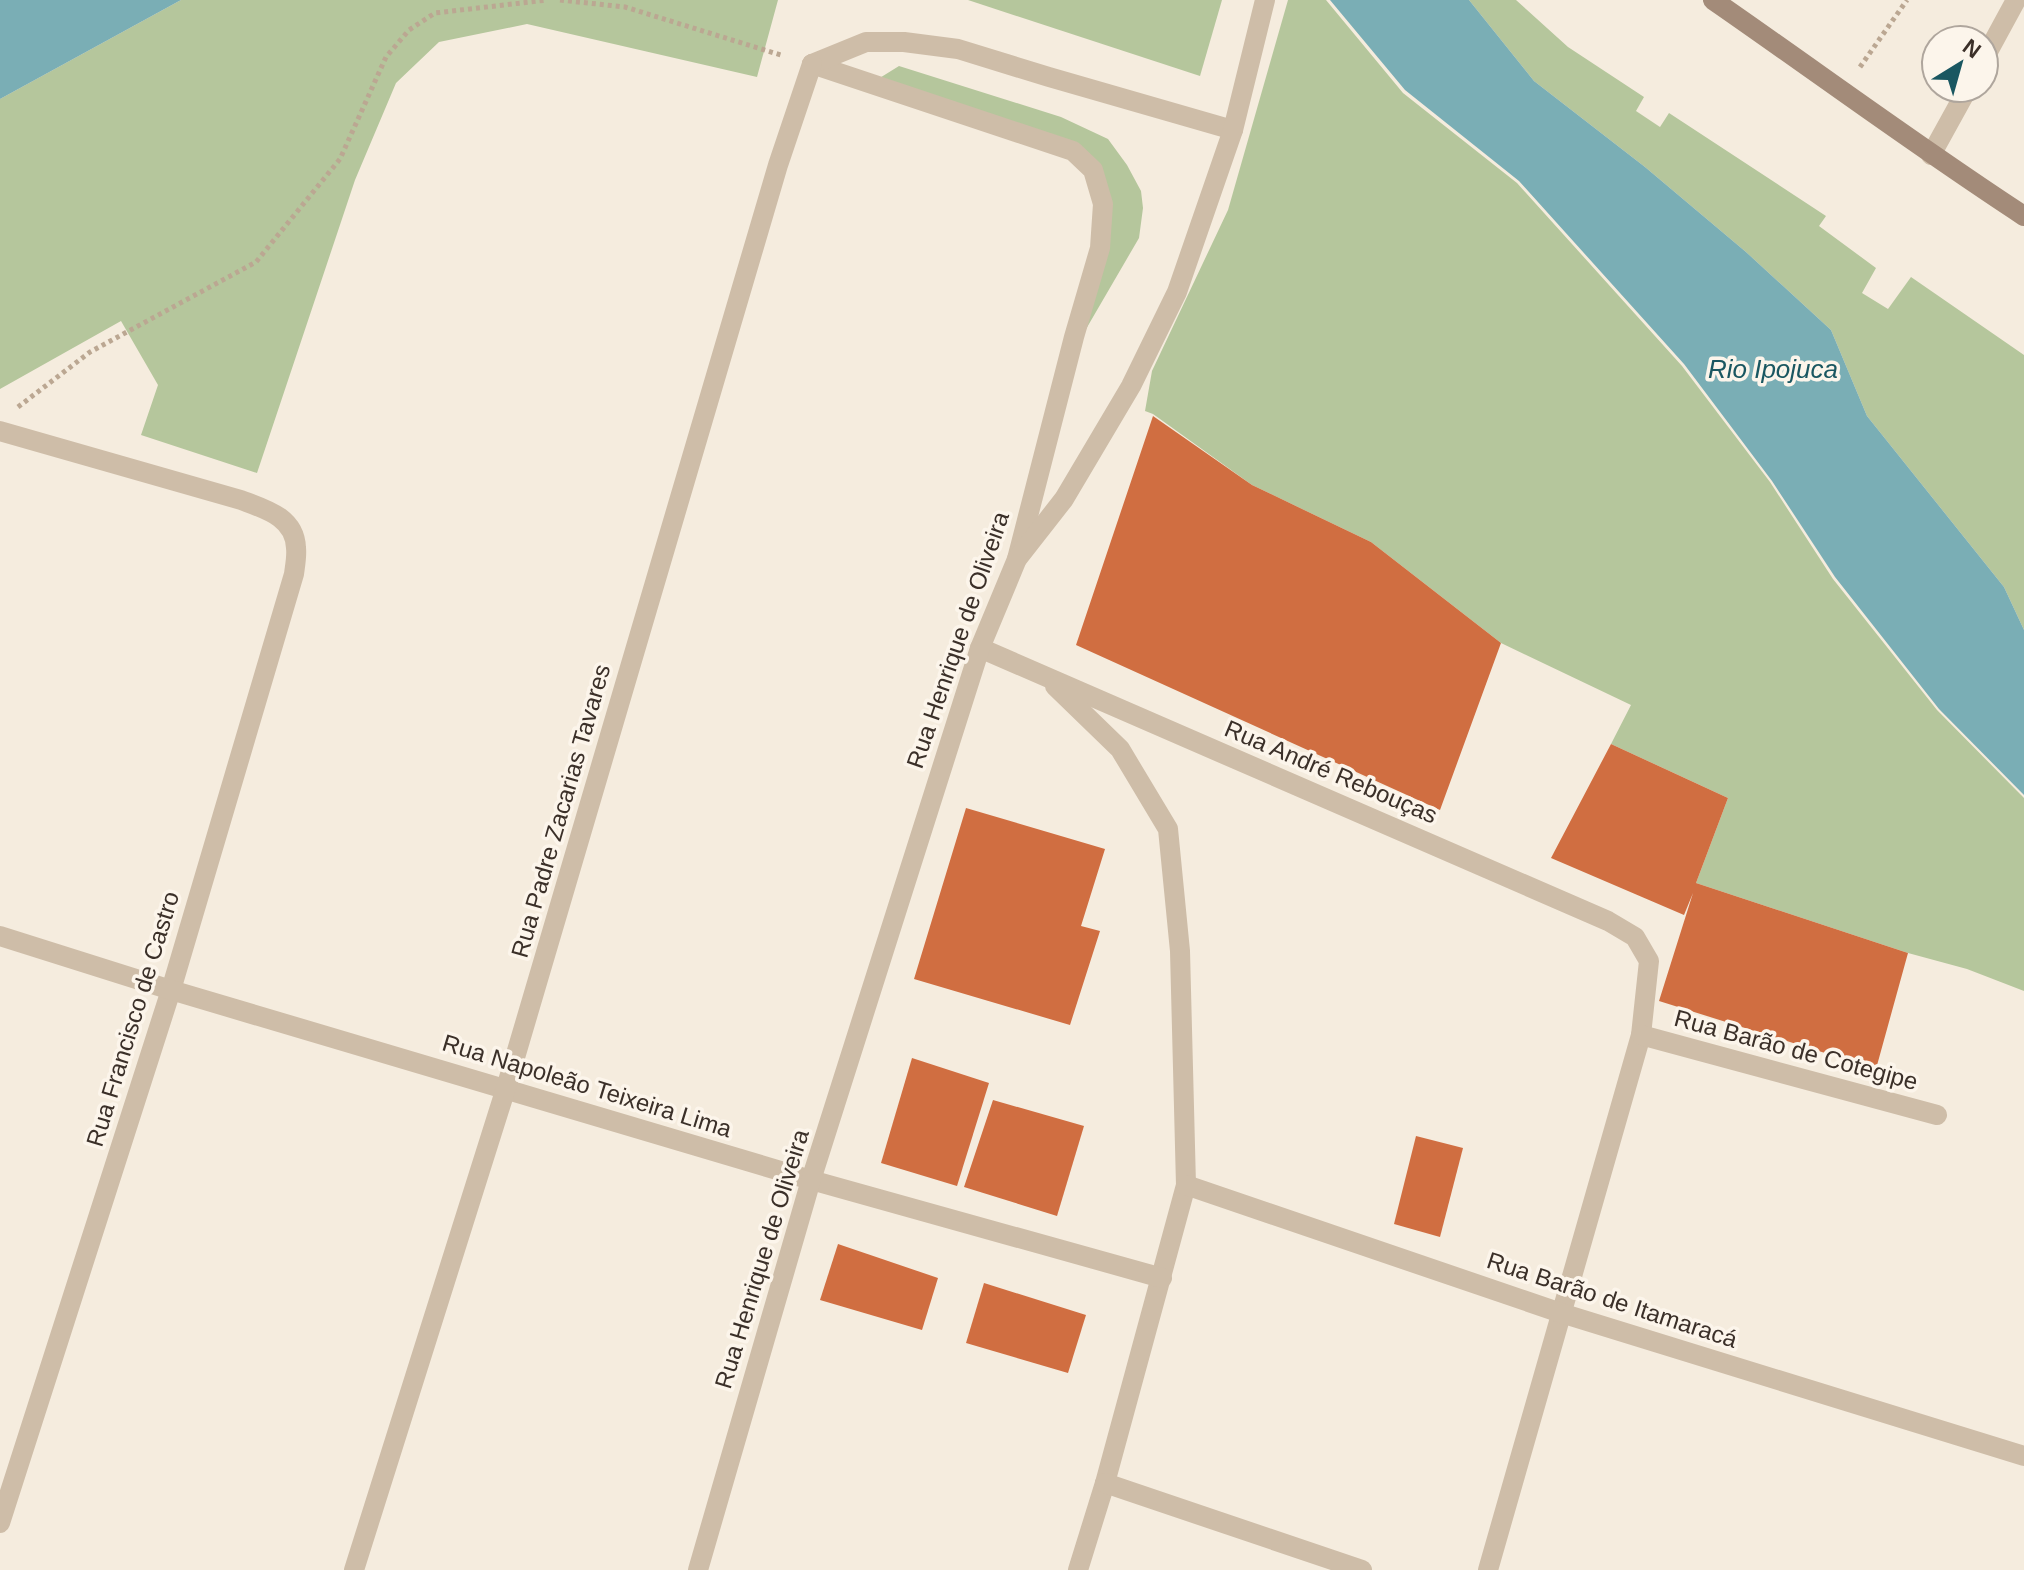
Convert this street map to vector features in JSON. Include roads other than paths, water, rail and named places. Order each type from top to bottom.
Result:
[{"type":"main road","points":[[1713,0],[1931,155],[2024,216]]},
{"type":"street","points":[[1017,559],[1064,499],[1131,386],[1177,292],[1233,130],[1265,0]]},
{"type":"street","points":[[2000,30],[2016,0]]},
{"type":"street","points":[[812,64],[866,42],[904,42],[958,49],[1233,130]]},
{"type":"street","name":"Rua Henrique de Oliveira","points":[[698,1570],[811,1180],[980,648],[1017,559],[1100,248],[1103,204],[1093,170],[1073,151],[812,64]]},
{"type":"street","name":"Rua Padre Zacarias Tavares","points":[[354,1570],[506,1088],[773,180],[812,64]]},
{"type":"street","points":[[1931,155],[1959,104]]},
{"type":"street","name":"Rua Francisco de Castro","points":[[0,431],[241,500],[273,512],[291,528],[296,546],[294,574],[171,990],[0,1523]]},
{"type":"street","name":"Rua André Rebouças","points":[[980,648],[1608,921],[1635,937],[1649,961],[1641,1035]]},
{"type":"street","points":[[1043,675],[1120,749],[1168,829],[1180,951],[1186,1185],[1105,1483],[1078,1570]]},
{"type":"street","name":"Rua Napoleão Teixeira Lima","points":[[0,936],[171,990],[811,1180],[1162,1278]]},
{"type":"street","points":[[1488,1570],[1641,1035]]},
{"type":"street","name":"Rua Barão de Cotegipe","points":[[1641,1035],[1937,1115]]},
{"type":"street","name":"Rua Barão de Itamaracá","points":[[1186,1185],[1561,1313],[2024,1456]]},
{"type":"street","points":[[1105,1483],[1362,1570]]},
{"type":"water","points":[[0,0],[181,0],[0,99]]},
{"type":"water","name":"Rio Ipojuca","points":[[1330,0],[1469,0],[1534,81],[1645,167],[1746,252],[1831,330],[1867,416],[2004,587],[2024,630],[2024,795],[1939,709],[1835,577],[1772,481],[1684,364],[1519,181],[1405,90]]}]
